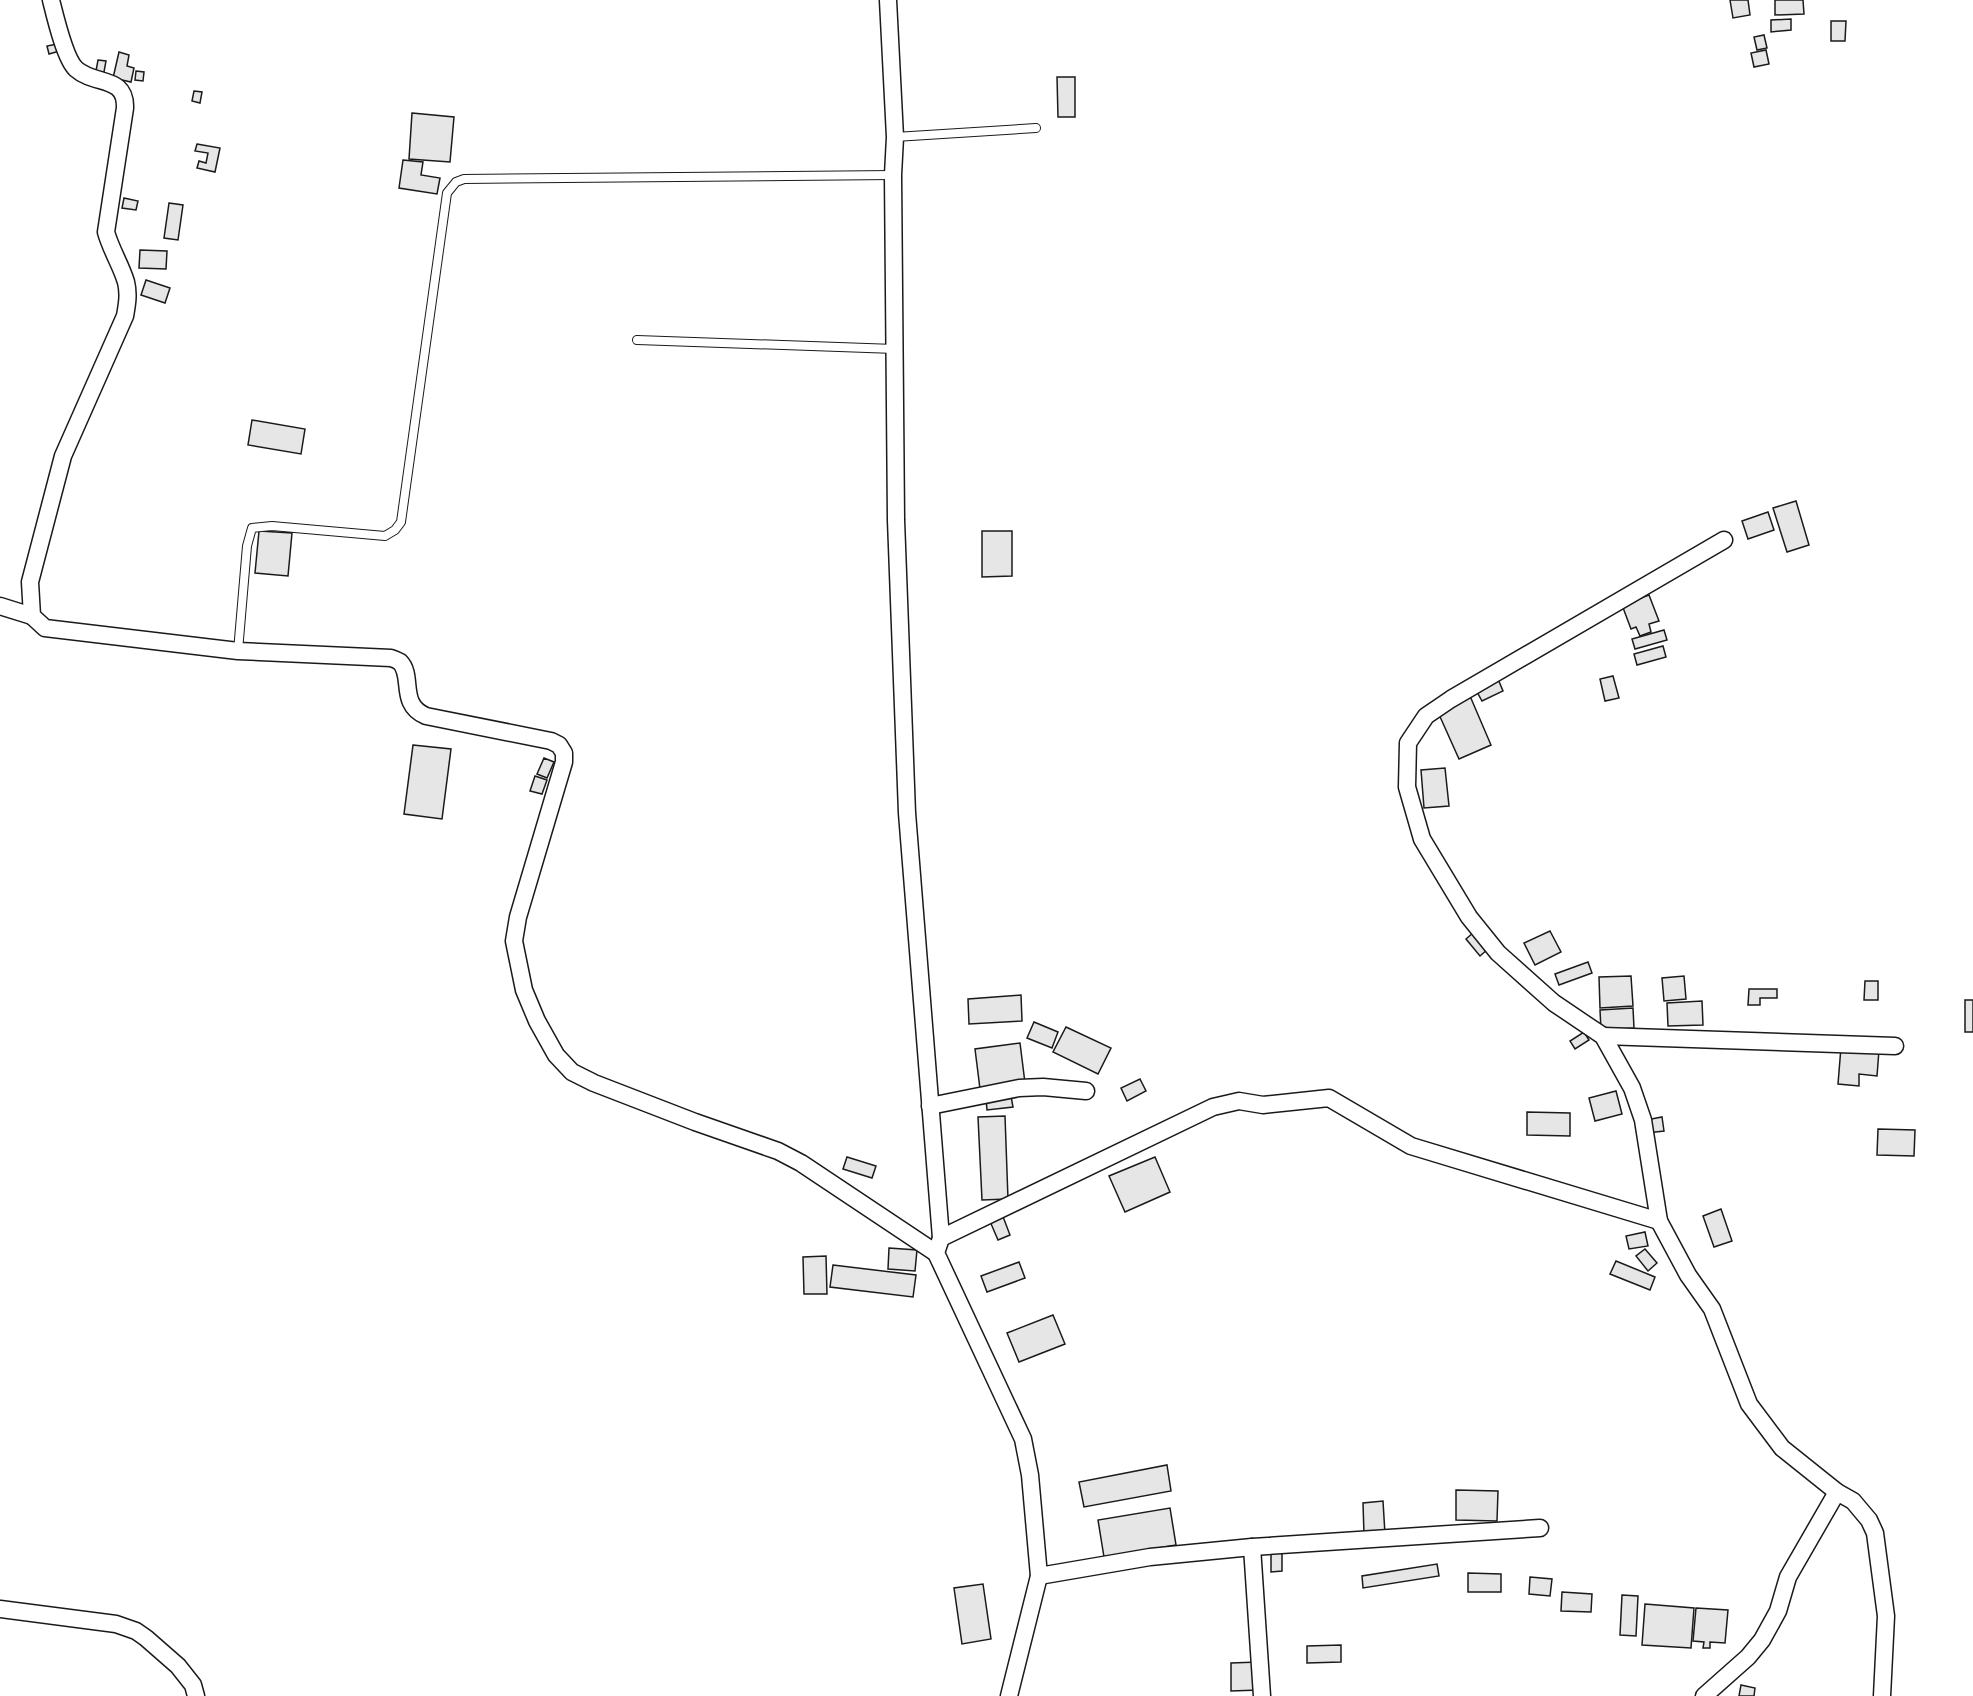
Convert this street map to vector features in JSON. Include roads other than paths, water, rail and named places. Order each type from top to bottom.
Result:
[{"type":"street","points":[[32,616],[30,582],[63,456],[125,316],[128,299],[126,282],[110,248],[106,232],[126,97],[120,88],[86,75],[76,69],[69,60],[51,0]]},
{"type":"street","points":[[888,0],[895,137],[893,175],[896,520],[907,813],[939,1245],[1023,1439],[1030,1475],[1039,1576],[1009,1696]]},
{"type":"street","points":[[1724,540],[1451,699],[1426,716],[1408,743],[1407,786],[1422,839],[1469,917],[1498,953],[1528,982],[1554,1003],[1603,1036],[1632,1088],[1643,1120],[1659,1221],[1688,1275],[1712,1309],[1749,1404],[1782,1448],[1837,1492],[1853,1501],[1869,1520],[1875,1533],[1886,1616],[1882,1696]]},
{"type":"street","points":[[0,606],[32,616],[45,628],[238,651],[391,658],[400,662],[408,694],[412,705],[418,712],[426,716],[559,745],[564,753],[564,762],[518,917],[514,941],[524,990],[537,1021],[556,1054],[572,1072],[594,1083],[786,1155],[939,1245]]},
{"type":"street","points":[[1603,1036],[1895,1046]]},
{"type":"street","points":[[930,1106],[1019,1089],[1043,1087],[1086,1091]]},
{"type":"street","points":[[939,1245],[1213,1107],[1239,1101],[1263,1105],[1329,1098],[1411,1146],[1659,1221]]},
{"type":"street","points":[[1704,1696],[1748,1657],[1762,1640],[1778,1611],[1788,1577],[1837,1492]]},
{"type":"street","points":[[1039,1576],[1150,1557],[1252,1547],[1540,1528]]},
{"type":"street","points":[[1252,1547],[1262,1696]]},
{"type":"street","points":[[0,1610],[116,1624],[136,1631],[178,1666],[193,1686],[196,1696]]},
{"type":"lane","points":[[895,137],[1036,128]]},
{"type":"lane","points":[[238,651],[247,546],[252,528],[272,526],[385,536],[395,530],[401,522],[447,193],[456,182],[465,179],[893,175]]},
{"type":"lane","points":[[637,340],[895,349]]}]
